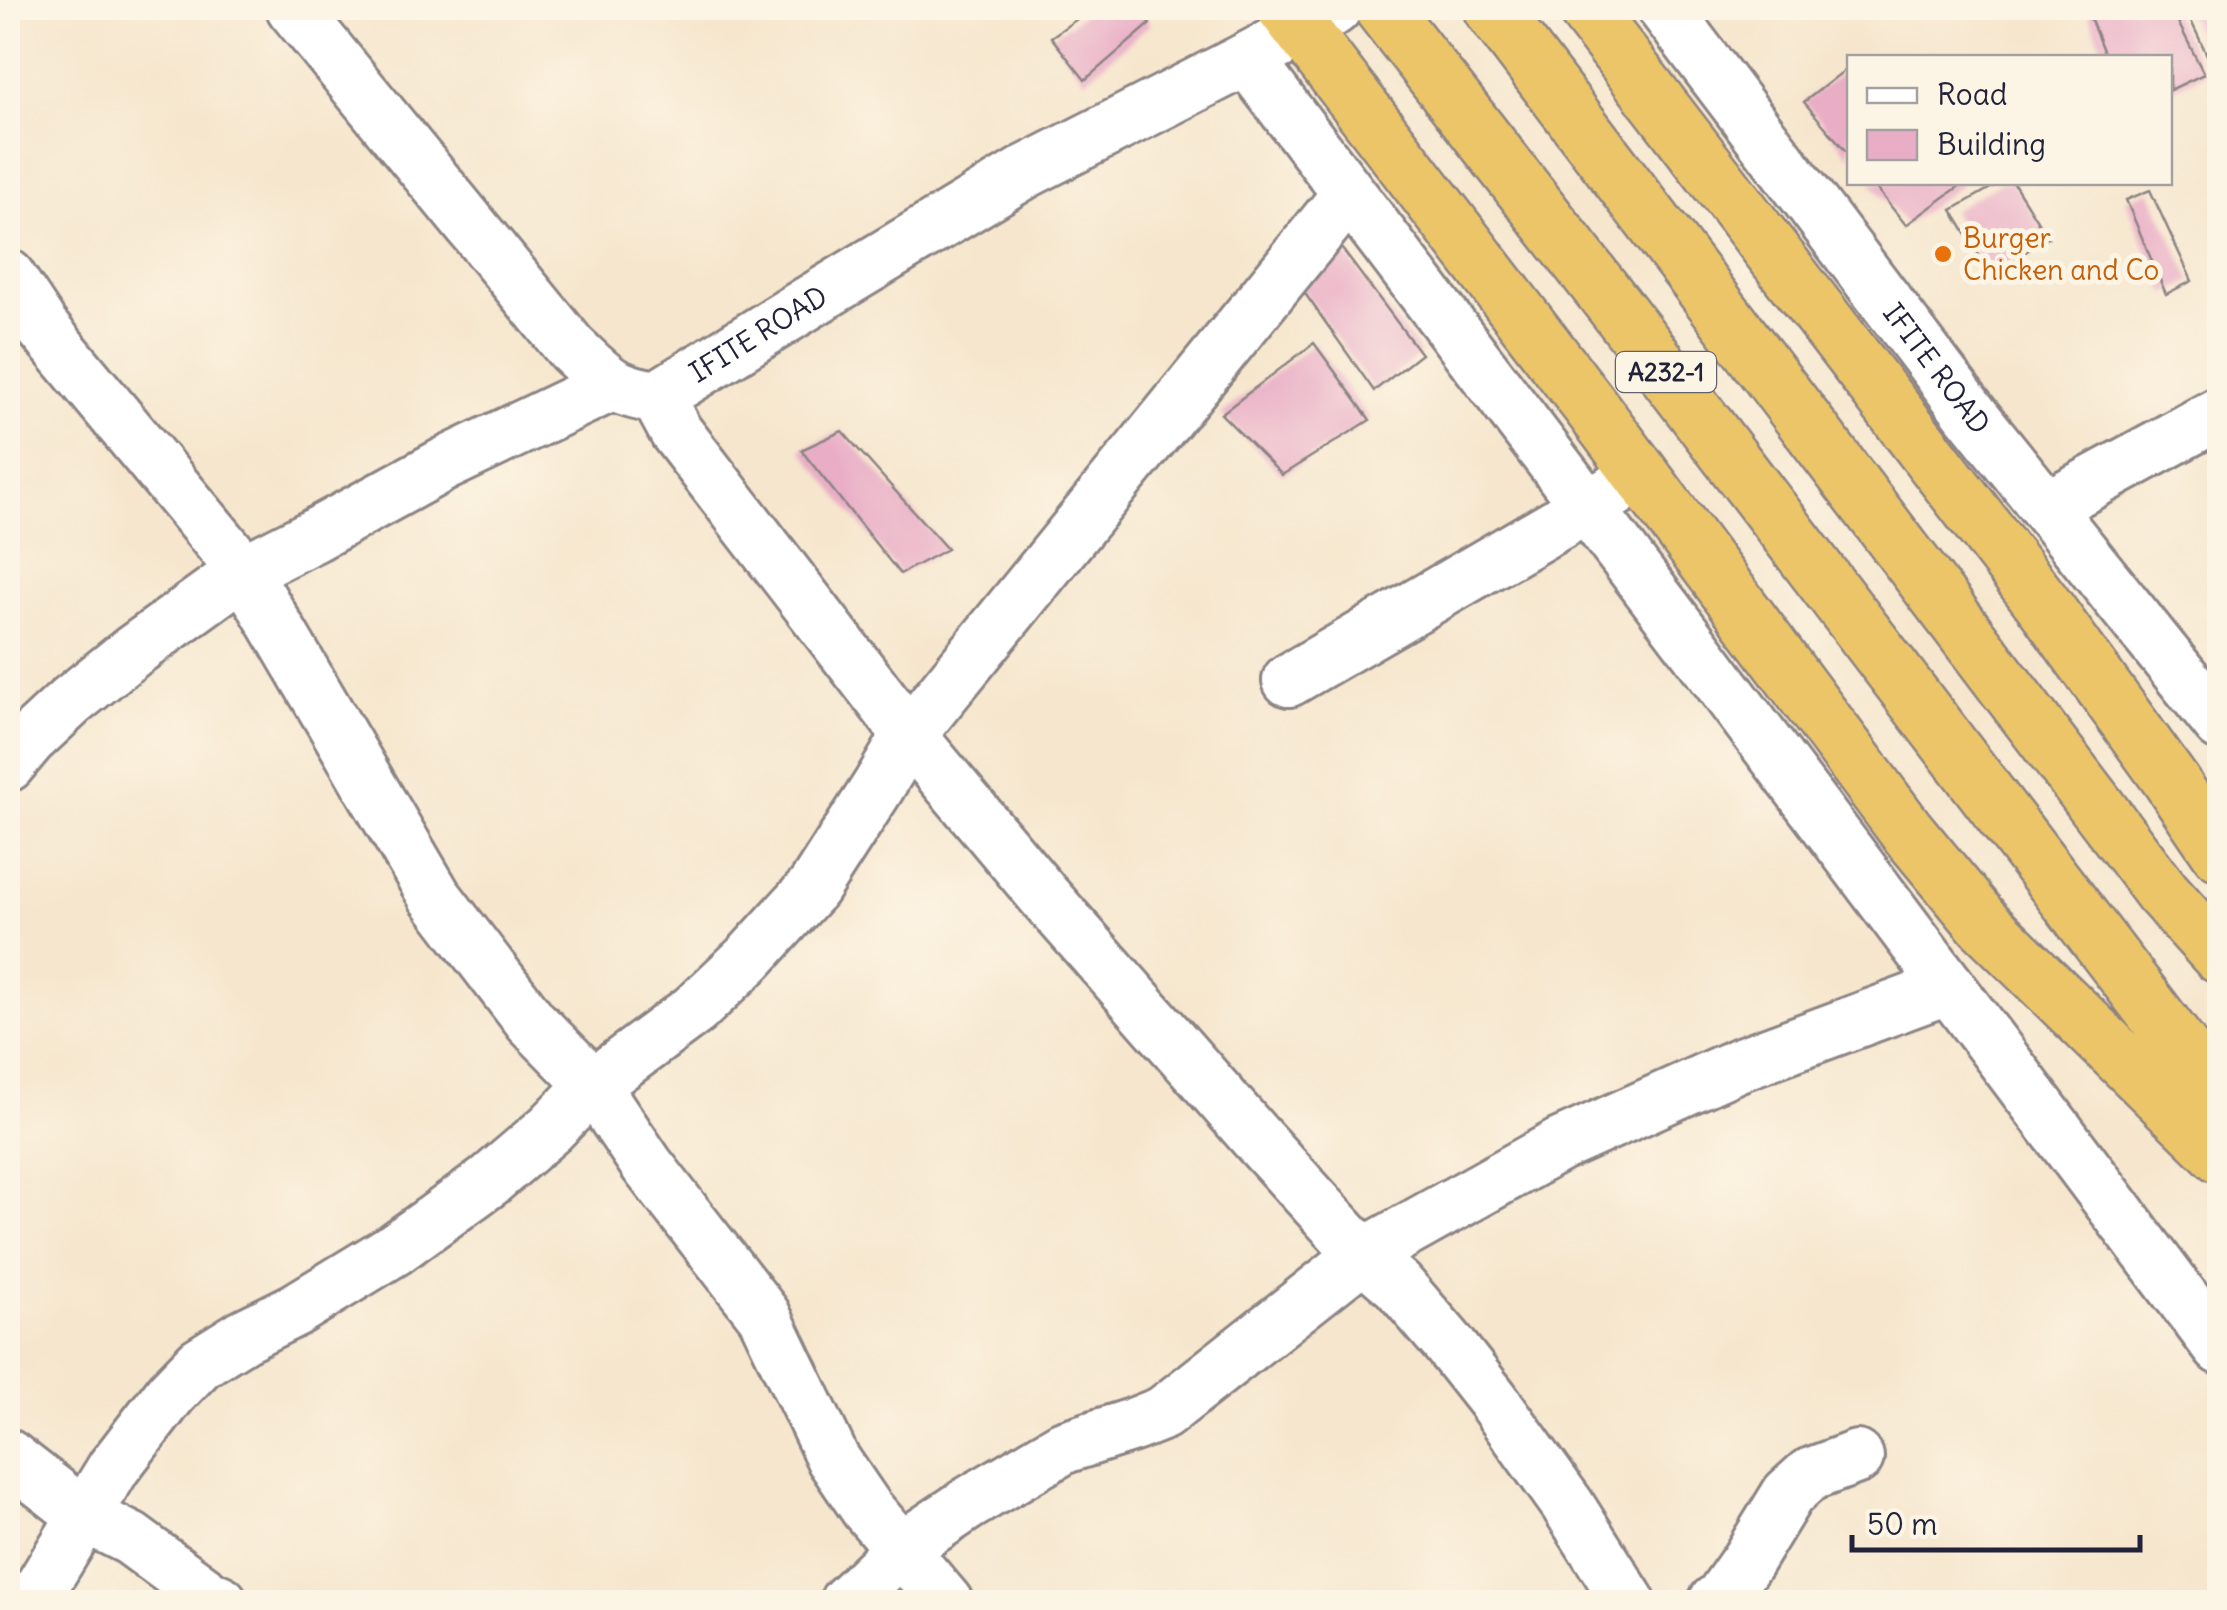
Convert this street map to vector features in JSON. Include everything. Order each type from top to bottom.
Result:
[{"type":"highway","name":"A232-1","points":[[1382,8],[2220,1099]]},
{"type":"highway","name":"A232-1","points":[[1491,8],[2162,892],[2220,956]]},
{"type":"highway","points":[[1585,8],[2044,605],[2220,853]]},
{"type":"highway","points":[[1307,15],[1906,830],[1982,923],[2220,1156]]},
{"type":"street","points":[[293,8],[571,348],[634,391],[676,432],[909,735],[1044,896],[1362,1255],[1398,1285],[1447,1342],[1567,1504],[1629,1602]]},
{"type":"street","name":"IFITE ROAD","points":[[1664,8],[1971,414],[2220,724]]},
{"type":"street","name":"IFITE ROAD","points":[[8,765],[71,700],[244,571],[445,464],[634,391],[808,303],[1025,172],[1247,59],[1307,15]]},
{"type":"street","points":[[1247,59],[2220,1348]]},
{"type":"street","points":[[32,1602],[114,1467],[171,1393],[200,1363],[395,1249],[488,1182],[550,1129],[593,1085],[694,1010],[750,958],[813,888],[909,735],[1349,194]]},
{"type":"street","points":[[8,276],[25,332],[244,571],[434,895],[531,1022],[593,1085],[647,1165],[764,1315],[833,1459],[868,1509],[946,1602]]},
{"type":"street","points":[[2047,508],[2220,413]]},
{"type":"street","points":[[1289,680],[1641,474]]},
{"type":"street","points":[[846,1602],[902,1548],[970,1503],[1064,1447],[1163,1413],[1362,1255],[1560,1145],[1738,1065],[1949,987]]},
{"type":"street","points":[[8,1456],[86,1516],[131,1539],[220,1602]]},
{"type":"street","points":[[1715,1602],[1747,1561],[1788,1494],[1809,1475],[1858,1457]]},
{"type":"building","points":[[1093,8],[1138,8],[1150,24],[1085,80],[1051,37]]},
{"type":"building","points":[[2086,8],[2171,8],[2204,74],[2172,89],[2172,55],[2105,55]]},
{"type":"building","points":[[2185,8],[2220,8],[2220,70],[2215,72]]},
{"type":"building","points":[[1847,68],[1847,152],[1804,102]]},
{"type":"building","points":[[1873,185],[1961,185],[1906,225]]},
{"type":"building","points":[[1996,185],[2015,185],[2048,238],[1990,274],[1952,210]]},
{"type":"building","points":[[2150,190],[2192,281],[2166,294],[2126,200]]},
{"type":"building","points":[[1336,241],[1421,354],[1374,391],[1294,278]]},
{"type":"building","points":[[1314,343],[1370,420],[1282,475],[1221,414]]},
{"type":"building","points":[[842,431],[947,549],[900,574],[801,450]]},
{"type":"place","name":"Burger Chicken and Co","points":[[1943,254]]}]
